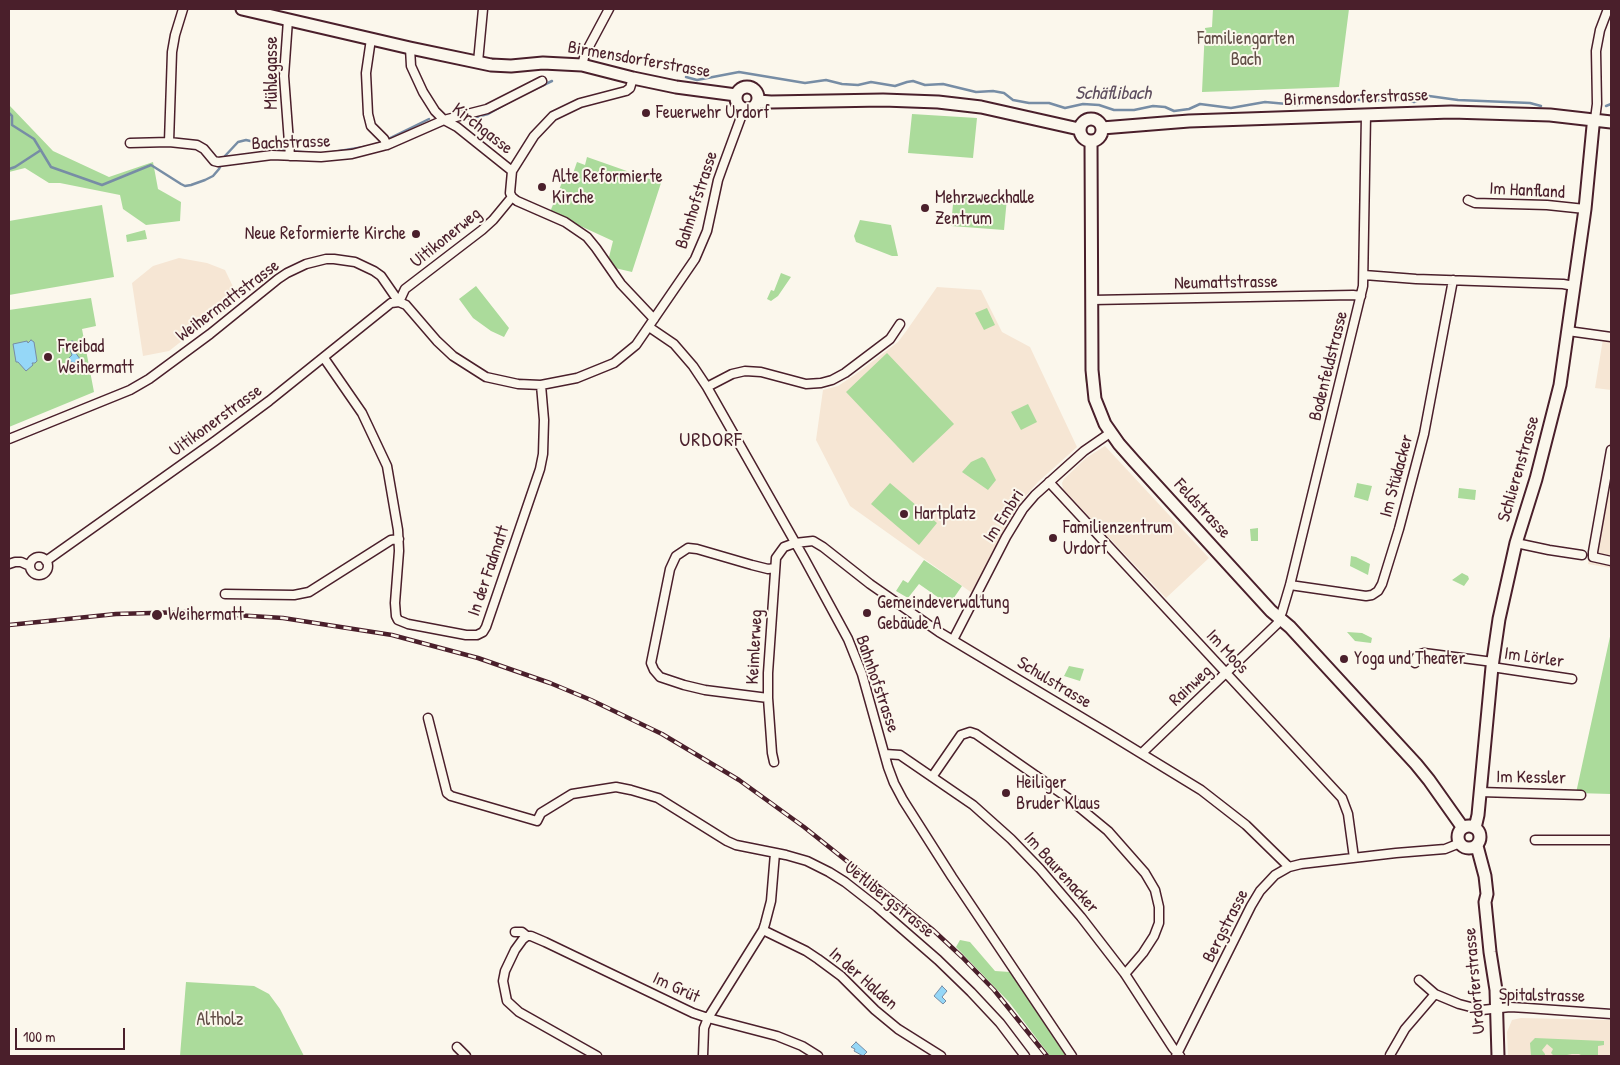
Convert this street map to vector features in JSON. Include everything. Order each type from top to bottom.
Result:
[{"type":"main road","name":"Birmensdorferstrasse","points":[[242,9],[410,48],[500,66],[543,62],[582,64],[676,87],[736,95],[740,88],[749,86],[755,90],[758,101]]},
{"type":"main road","points":[[736,95],[739,107],[744,109],[752,108],[758,101],[883,100],[938,102],[975,106],[1079,129],[1082,138],[1091,141],[1099,137],[1102,128]]},
{"type":"main road","name":"Birmensdorferstrasse","points":[[1079,129],[1082,123],[1091,118],[1097,120],[1102,128],[1189,121],[1451,112],[1550,115],[1611,122]]},
{"type":"main road","name":"Schlierenstrasse","points":[[1469,828],[1478,815],[1499,619],[1516,543],[1536,479],[1560,385],[1585,209],[1595,119]]},
{"type":"main road","name":"Feldstrasse","points":[[1091,141],[1093,385],[1097,407],[1110,433],[1249,587],[1420,770],[1469,828]]},
{"type":"main road","points":[[1467,846],[1459,833],[1469,828]]},
{"type":"main road","name":"Urdorferstrasse","points":[[1469,828],[1479,831],[1481,836],[1480,842],[1467,846],[1476,871],[1480,895],[1484,902],[1496,990],[1498,1056]]},
{"type":"street","points":[[169,142],[172,52],[183,9]]},
{"type":"street","points":[[478,62],[483,9]]},
{"type":"street","points":[[582,64],[585,54],[608,9]]},
{"type":"street","points":[[1595,119],[1598,104],[1596,51],[1600,30],[1608,9]]},
{"type":"street","name":"Mühlegasse","points":[[288,20],[284,76],[290,152]]},
{"type":"street","points":[[371,39],[366,73],[368,114],[371,126],[386,142]]},
{"type":"street","name":"Kirchgasse","points":[[410,48],[410,61],[423,92],[435,111],[444,120],[457,127],[512,171],[510,185],[512,197]]},
{"type":"street","points":[[512,171],[534,136],[553,116],[580,103],[626,91],[630,88],[633,78]]},
{"type":"street","name":"Bachstrasse","points":[[130,143],[169,142],[197,145],[204,149],[214,160],[222,162],[290,152],[337,156],[371,150],[386,142],[444,120],[486,109],[542,81]]},
{"type":"street","name":"Bahnhofstrasse","points":[[654,319],[695,259],[704,240],[711,217],[718,180],[744,109]]},
{"type":"street","name":"Bodenfeldstrasse","points":[[1280,618],[1290,585],[1361,296],[1364,275],[1366,115]]},
{"type":"street","points":[[512,197],[565,222],[587,237],[621,284],[654,319]]},
{"type":"street","name":"Uitikonerweg","points":[[399,302],[404,289],[482,230],[512,197]]},
{"type":"street","name":"Im Hanfland","points":[[1468,200],[1475,203],[1585,209]]},
{"type":"street","name":"Weihermattstrasse","points":[[9,439],[130,390],[150,379],[278,279],[306,264],[334,259],[366,266],[381,276],[399,302],[406,305],[452,356],[474,371],[518,384],[541,384],[577,378],[614,363],[636,345],[654,319]]},
{"type":"street","points":[[1364,275],[1574,286]]},
{"type":"street","name":"Im Stüdacker","points":[[1290,585],[1366,596],[1372,595],[1382,584],[1399,529],[1424,434],[1453,280]]},
{"type":"street","name":"Neumattstrasse","points":[[1092,300],[1361,296]]},
{"type":"street","name":"Uitikonerstrasse","points":[[46,561],[270,401],[391,303],[399,302]]},
{"type":"street","points":[[708,388],[732,374],[745,371],[770,374],[806,384],[821,384],[845,373],[890,339],[900,324]]},
{"type":"street","name":"Bahnhofstrasse","points":[[649,327],[674,344],[693,366],[708,388],[848,639],[862,674],[894,783],[907,807],[1072,1056]]},
{"type":"street","points":[[1568,331],[1611,337]]},
{"type":"street","name":"In der Fadmatt","points":[[324,358],[362,413],[387,466],[399,539],[394,610],[398,620],[408,624],[466,634],[477,635],[482,632],[488,622],[540,469],[543,454],[544,420],[541,384]]},
{"type":"street","name":"Im Embri","points":[[953,640],[1014,524],[1035,495],[1084,451],[1110,433]]},
{"type":"street","points":[[1611,450],[1593,552],[1593,556],[1611,561]]},
{"type":"street","name":"Im Moos","points":[[1049,482],[1342,798],[1348,814],[1354,858]]},
{"type":"street","points":[[225,594],[294,595],[308,592],[391,540],[399,539]]},
{"type":"street","name":"Schulstrasse","points":[[795,543],[809,541],[818,544],[870,584],[953,640],[1142,753],[1219,803],[1246,825],[1289,867]]},
{"type":"street","name":"Keimlerweg","points":[[774,762],[768,698],[768,655],[774,568],[780,550],[795,543]]},
{"type":"street","points":[[1516,543],[1582,555]]},
{"type":"street","points":[[768,698],[705,690],[684,685],[660,677],[654,670],[651,662],[670,569],[680,552],[688,548],[697,549],[752,565],[774,568]]},
{"type":"street","name":"Uitikonerstrasse","points":[[37,558],[43,558],[46,561],[47,570],[44,574],[34,574],[30,566],[31,563],[37,558]]},
{"type":"street","points":[[9,564],[21,562],[30,566]]},
{"type":"street","name":"Rainweg","points":[[1142,753],[1227,673],[1277,624],[1280,618]]},
{"type":"street","name":"Im Lörler","points":[[1415,663],[1418,655],[1424,653],[1572,679]]},
{"type":"street","name":"Uetlibergstrasse","points":[[428,718],[447,793],[451,796],[537,821],[542,813],[572,794],[616,787],[645,793],[658,798],[732,843],[806,861],[829,872],[877,907],[924,947],[1000,1023],[1025,1056]]},
{"type":"street","points":[[932,777],[961,735],[970,732],[976,734],[1068,798],[1108,830],[1145,873],[1155,890],[1159,907],[1159,923],[1154,936],[1143,953],[1124,974]]},
{"type":"street","name":"Im Baurenacker","points":[[885,754],[900,755],[972,805],[1011,839],[1040,869],[1081,917],[1124,974],[1178,1055]]},
{"type":"street","name":"Im Kessler","points":[[1480,792],[1580,795]]},
{"type":"street","points":[[1535,840],[1611,840]]},
{"type":"street","name":"Bergstrasse","points":[[1178,1055],[1256,898],[1275,875],[1289,867],[1467,846]]},
{"type":"street","points":[[704,1056],[704,1028],[708,1018],[762,930],[772,901],[775,853]]},
{"type":"street","name":"In der Halden","points":[[762,930],[806,951],[829,967],[898,1029],[941,1056]]},
{"type":"street","name":"Im Grüt","points":[[515,932],[522,932],[527,936],[545,942],[693,1013],[777,1036],[802,1046],[818,1056]]},
{"type":"street","points":[[527,936],[523,939],[505,970],[503,982],[507,1001],[519,1012],[597,1056]]},
{"type":"street","name":"Spitalstrasse","points":[[1419,980],[1435,994],[1470,1008],[1482,1010],[1510,1007],[1611,1014]]},
{"type":"street","points":[[1390,1055],[1405,1029],[1435,994]]},
{"type":"street","points":[[457,1047],[466,1056]]},
{"type":"shaded area","points":[[179,258],[207,263],[225,270],[238,297],[169,351],[143,356],[132,283],[153,266]]},
{"type":"shaded area","points":[[937,287],[981,290],[1002,332],[1030,347],[1077,447],[1038,482],[1023,499],[1008,523],[972,593],[850,506],[816,440],[823,390],[838,386],[898,342]]},
{"type":"shaded area","points":[[1604,333],[1611,333],[1611,390],[1595,388]]},
{"type":"shaded area","points":[[1611,435],[1611,568],[1588,564]]},
{"type":"shaded area","points":[[1105,446],[1209,558],[1166,598],[1063,489],[1062,483],[1064,479],[1086,458]]},
{"type":"shaded area","points":[[1521,1018],[1611,1020],[1611,1056],[1508,1056],[1507,1032],[1512,1020]]},
{"type":"green space","name":"Familiengarten Bach","points":[[1213,9],[1349,9],[1339,87],[1202,92],[1205,28],[1212,27]]},
{"type":"green space","points":[[9,105],[53,151],[109,177],[153,162],[158,189],[181,202],[180,221],[146,225],[123,209],[120,195],[60,183],[49,183],[25,168],[9,172]]},
{"type":"green space","points":[[912,114],[977,118],[973,158],[908,153]]},
{"type":"green space","points":[[587,157],[661,183],[632,272],[615,268],[609,257],[613,241],[550,212],[563,180],[570,182],[577,162],[585,165]]},
{"type":"green space","points":[[954,193],[1007,198],[1004,230],[951,226]]},
{"type":"green space","points":[[102,205],[114,277],[9,295],[9,221]]},
{"type":"green space","points":[[860,220],[891,225],[898,256],[892,256],[856,242],[854,236]]},
{"type":"green space","points":[[145,230],[147,239],[127,242],[126,235]]},
{"type":"green space","points":[[781,273],[791,277],[778,296],[771,301],[767,299],[771,290],[774,291]]},
{"type":"green space","points":[[476,286],[509,328],[504,337],[491,331],[473,318],[459,299]]},
{"type":"green space","name":"Freibad Weihermatt","points":[[91,298],[96,326],[82,329],[94,392],[9,427],[9,310]]},
{"type":"green space","points":[[987,308],[995,325],[984,330],[975,313]]},
{"type":"green space","points":[[1085,338],[1088,388],[1095,417],[1085,378]]},
{"type":"green space","points":[[887,353],[954,424],[913,463],[846,392]]},
{"type":"green space","points":[[1028,404],[1037,422],[1021,430],[1011,412]]},
{"type":"green space","points":[[1116,450],[1129,462],[1258,606],[1116,452]]},
{"type":"green space","points":[[982,457],[985,459],[996,480],[988,490],[962,472],[971,462]]},
{"type":"green space","points":[[1151,469],[1207,531],[1216,544],[1148,470]]},
{"type":"green space","name":"Hartplatz","points":[[890,483],[937,523],[919,545],[871,504]]},
{"type":"green space","points":[[1357,483],[1372,486],[1368,501],[1354,497]]},
{"type":"green space","points":[[1459,488],[1476,490],[1475,500],[1458,498]]},
{"type":"green space","points":[[1258,528],[1258,541],[1251,541],[1250,529]]},
{"type":"green space","points":[[1351,556],[1370,564],[1368,575],[1350,566]]},
{"type":"green space","points":[[924,560],[962,586],[949,605],[919,584],[908,598],[896,591],[903,580],[908,583]]},
{"type":"green space","points":[[1462,573],[1468,576],[1469,579],[1464,586],[1452,580]]},
{"type":"green space","points":[[1347,632],[1362,633],[1372,638],[1371,643],[1355,641]]},
{"type":"green space","points":[[1611,632],[1611,794],[1576,793]]},
{"type":"green space","points":[[1069,666],[1084,669],[1080,681],[1064,676]]},
{"type":"green space","points":[[960,940],[970,942],[995,971],[1010,972],[1066,1056],[1050,1056],[1009,1002],[956,947]]},
{"type":"green space","name":"Altholz","points":[[186,982],[254,986],[269,994],[280,1009],[304,1056],[180,1056]]},
{"type":"green space","points":[[1535,1038],[1604,1041],[1604,1045],[1598,1046],[1598,1056],[1572,1054],[1554,1056],[1551,1053],[1553,1049],[1547,1044],[1542,1050],[1545,1056],[1531,1056],[1530,1043]]},
{"type":"water","points":[[31,340],[34,342],[37,361],[32,363],[33,365],[26,371],[16,362],[13,344],[27,341],[28,343]]},
{"type":"water","points":[[72,341],[78,344],[75,352],[80,359],[75,363],[68,359],[72,355],[68,344]]},
{"type":"water","points":[[942,986],[947,991],[942,997],[946,1001],[943,1004],[934,996]]},
{"type":"water","points":[[856,1042],[867,1052],[863,1056],[851,1047]]},
{"type":"waterway","name":"Schäflibach","points":[[686,77],[697,80],[739,72],[805,83],[826,80],[842,84],[858,85],[871,82],[895,86],[913,81],[925,85],[943,84],[976,92],[993,91],[1004,93],[1013,100],[1029,103],[1049,103],[1065,108],[1083,104],[1099,105],[1114,110],[1134,110],[1153,106],[1165,107],[1174,111],[1189,109],[1200,104],[1231,108],[1265,102],[1298,105],[1306,101],[1320,103],[1341,102],[1347,99],[1375,101],[1399,97],[1414,102],[1429,96],[1458,100],[1530,103],[1541,106]]},
{"type":"waterway","name":"Schäflibach","points":[[518,97],[552,81]]},
{"type":"waterway","name":"Schäflibach","points":[[469,119],[488,114],[513,100]]},
{"type":"waterway","name":"Schäflibach","points":[[1606,106],[1611,104]]},
{"type":"waterway","name":"Schäflibach","points":[[9,113],[12,116],[12,125],[34,139],[51,167],[102,185],[151,165],[181,184],[185,186],[191,185],[213,176],[219,169],[225,156],[238,142],[246,140],[285,151],[317,153]]},
{"type":"waterway","name":"Schäflibach","points":[[327,153],[370,146],[429,119]]},
{"type":"waterway","points":[[9,169],[41,150]]},
{"type":"railway","points":[[9,625],[116,614],[186,612],[283,618],[392,635],[478,658],[550,683],[591,700],[662,734],[739,780],[804,827],[932,929],[962,957],[994,990],[1047,1056]]},
{"type":"place","name":"Feuerwehr Urdorf","points":[[646,113]]},
{"type":"place","name":"Alte Reformierte Kirche","points":[[542,187]]},
{"type":"place","name":"Mehrzweckhalle Zentrum","points":[[925,208]]},
{"type":"place","name":"Neue Reformierte Kirche","points":[[416,234]]},
{"type":"place","name":"Freibad Weihermatt","points":[[48,357]]},
{"type":"place","name":"Hartplatz","points":[[904,514]]},
{"type":"place","name":"Familienzentrum Urdorf","points":[[1053,538]]},
{"type":"place","name":"Gemeindeverwaltung Gebäude A","points":[[867,613]]},
{"type":"place","name":"Weihermatt","points":[[157,615]]},
{"type":"place","name":"Yoga und Theater","points":[[1344,659]]},
{"type":"place","name":"Heiliger Bruder Klaus","points":[[1006,793]]},
{"type":"district","name":"URDORF","points":[[711,441]]}]
